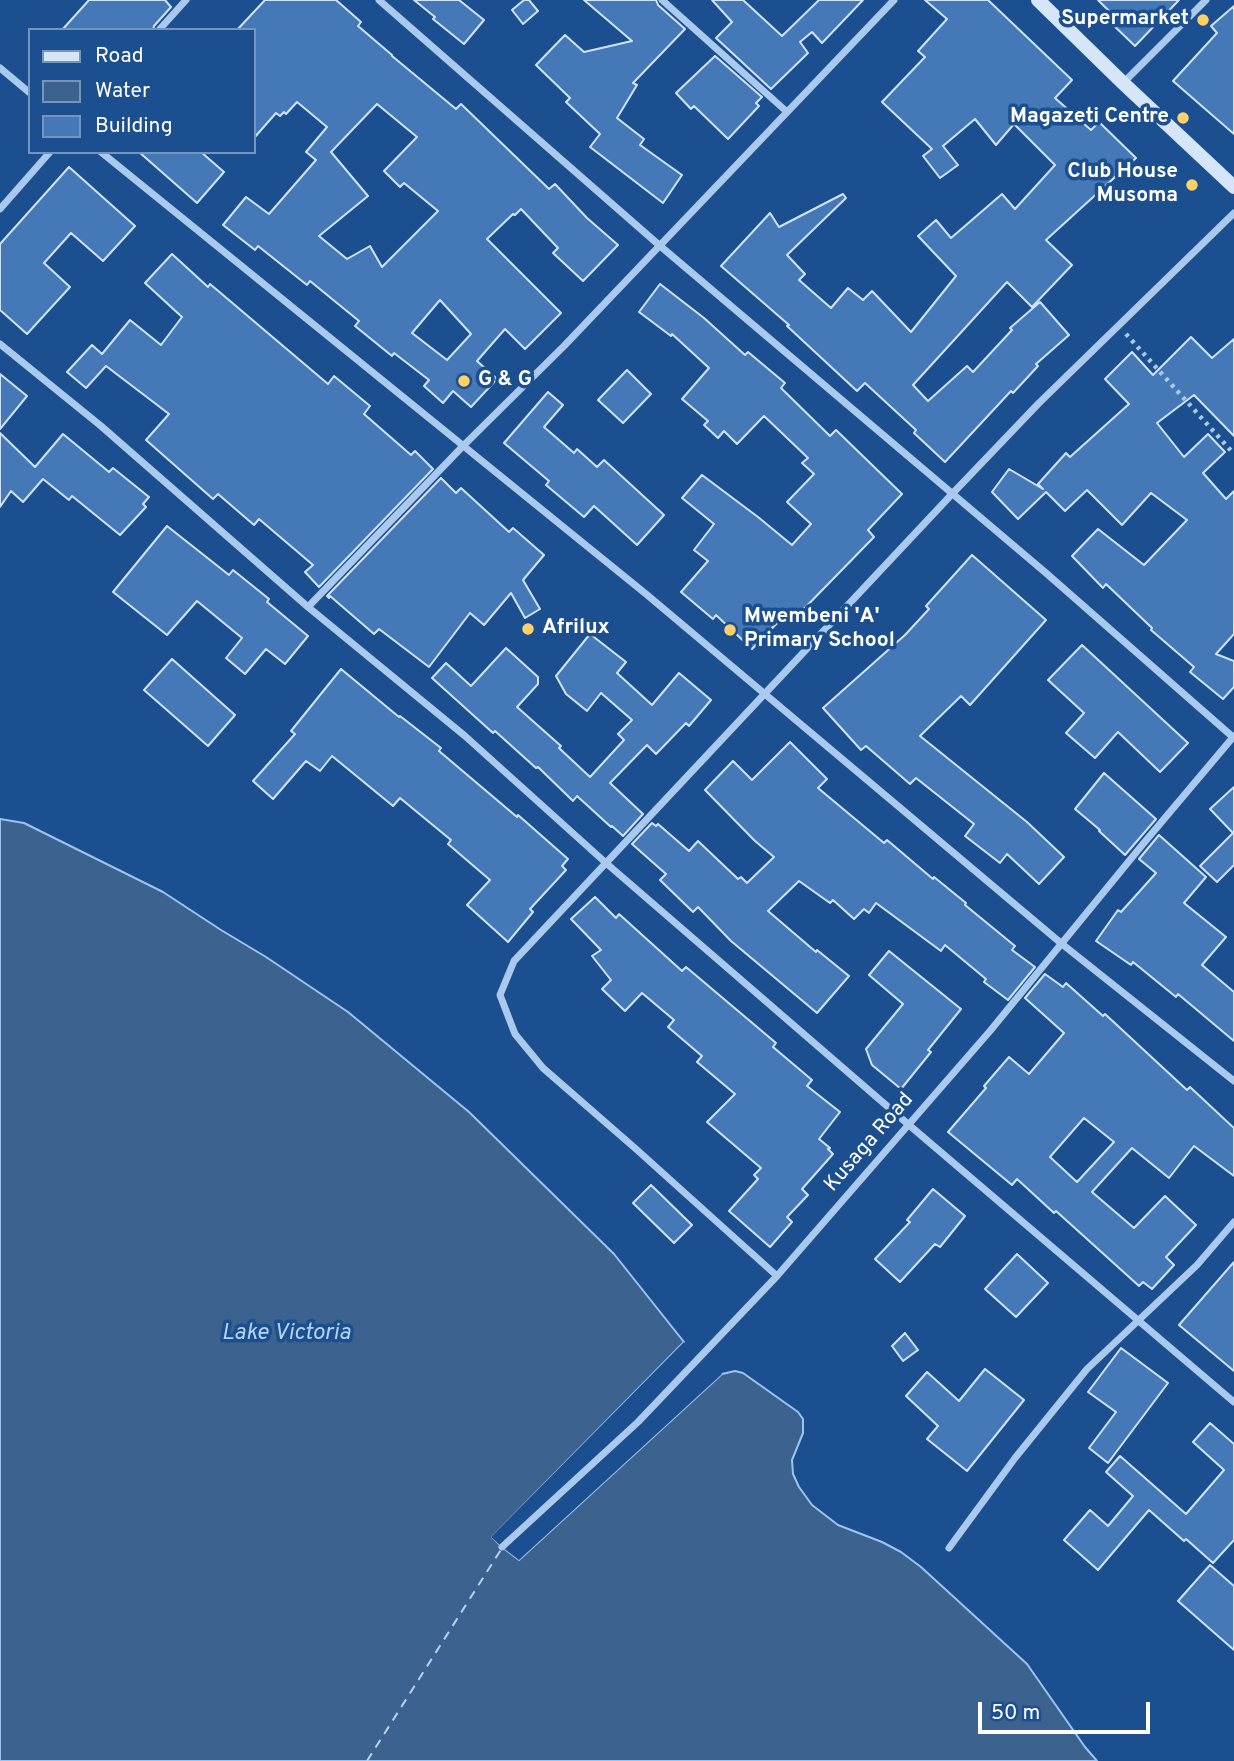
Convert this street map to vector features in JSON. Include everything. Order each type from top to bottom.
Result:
[{"type":"street","points":[[161,28],[186,0]]},
{"type":"street","points":[[379,0],[659,245],[953,493],[1234,737]]},
{"type":"street","points":[[662,0],[786,111]]},
{"type":"street","points":[[308,607],[564,346],[894,0]]},
{"type":"street","points":[[1038,0],[1234,187]]},
{"type":"street","points":[[1122,83],[1206,0]]},
{"type":"street","points":[[0,68],[28,91]]},
{"type":"street","points":[[0,209],[48,154]]},
{"type":"street","points":[[103,154],[766,693],[1062,944],[1234,1081]]},
{"type":"street","points":[[777,1276],[543,1068],[515,1034],[500,995],[514,961],[1039,403],[1234,213]]},
{"type":"street","points":[[0,344],[101,426],[308,607],[464,737],[909,1125],[1234,1402]]},
{"type":"street","name":"Kusaga Road","points":[[502,1548],[638,1422],[777,1276],[989,1031],[1234,737]]},
{"type":"street","points":[[949,1548],[1015,1458],[1080,1377],[1197,1265],[1234,1222]]},
{"type":"path","points":[[1119,325],[1234,454]]},
{"type":"water","name":"Lake Victoria","points":[[0,819],[24,823],[163,892],[348,1012],[469,1112],[614,1254],[684,1342],[492,1537],[502,1547],[519,1560],[722,1374],[735,1371],[743,1373],[798,1412],[803,1419],[803,1433],[792,1460],[793,1474],[812,1505],[838,1525],[882,1542],[921,1567],[1027,1664],[1097,1761],[0,1761]]},
{"type":"pier","points":[[684,1342],[686,1345],[496,1537],[519,1556],[719,1371],[722,1374],[519,1560],[491,1537]]},
{"type":"building","points":[[89,0],[165,0],[171,7],[154,28],[64,28]]},
{"type":"building","points":[[265,0],[336,0],[361,22],[358,26],[392,56],[456,109],[461,104],[549,189],[555,184],[587,218],[618,245],[583,281],[553,253],[558,248],[521,209],[513,214],[487,239],[561,313],[525,349],[505,329],[477,361],[497,379],[471,407],[453,391],[443,403],[424,386],[429,380],[394,353],[392,356],[355,326],[359,321],[310,281],[307,285],[258,246],[255,250],[223,225],[246,197],[269,214],[316,160],[306,152],[327,127],[297,102],[286,114],[284,112],[280,116],[276,113],[256,136],[256,28],[239,28]],"holes":[[[377,104],[417,137],[384,171],[400,187],[404,183],[438,211],[382,267],[370,246],[347,259],[319,236],[368,196],[331,152]],[[440,300],[471,334],[447,360],[412,333]]]},
{"type":"building","points":[[414,0],[459,0],[484,20],[464,44]]},
{"type":"building","points":[[524,0],[529,0],[538,11],[523,24],[512,10]]},
{"type":"building","points":[[584,0],[656,0],[658,5],[685,29],[633,83],[637,85],[617,118],[644,139],[640,145],[682,175],[663,203],[590,147],[600,134],[566,102],[570,98],[536,65],[565,35],[584,52],[632,41]]},
{"type":"building","points":[[712,0],[743,0],[782,36],[819,0],[863,0],[822,43],[812,32],[800,42],[808,53],[771,89],[716,38],[732,22]]},
{"type":"building","points":[[925,0],[988,0],[1072,80],[1055,98],[1091,130],[1099,122],[1136,158],[1046,240],[1072,265],[1032,307],[1007,282],[913,385],[928,401],[967,366],[973,372],[1012,330],[1010,328],[1040,302],[1069,335],[1036,364],[1038,366],[1013,393],[1011,391],[945,462],[914,433],[916,430],[865,383],[857,391],[787,326],[789,325],[721,266],[770,213],[779,227],[843,194],[846,198],[787,255],[805,274],[799,280],[831,308],[848,288],[863,300],[872,291],[911,332],[956,276],[918,236],[936,220],[951,238],[1002,194],[1015,209],[1055,165],[1014,124],[996,145],[975,119],[943,146],[958,165],[940,178],[923,156],[932,149],[882,102],[925,57],[918,51],[947,19]]},
{"type":"building","points":[[1098,0],[1179,0],[1135,46],[1110,22],[1115,17]]},
{"type":"building","points":[[1234,6],[1234,134],[1173,81],[1217,33],[1211,26]]},
{"type":"building","points":[[715,56],[762,97],[756,103],[759,106],[728,139],[694,106],[691,109],[676,93]]},
{"type":"building","points":[[141,154],[203,154],[224,172],[197,203]]},
{"type":"building","points":[[69,167],[135,226],[103,261],[71,233],[44,263],[70,287],[27,334],[0,310],[0,244]]},
{"type":"building","points":[[172,254],[208,287],[210,284],[328,384],[334,376],[370,406],[364,414],[411,455],[415,451],[433,469],[319,587],[305,572],[313,565],[259,519],[254,525],[218,494],[213,499],[146,440],[169,414],[106,366],[86,388],[67,372],[92,345],[102,354],[130,320],[161,345],[182,317],[145,283]]},
{"type":"building","points":[[660,284],[704,318],[745,355],[748,352],[785,383],[781,388],[830,436],[836,430],[902,494],[868,530],[874,537],[793,620],[786,614],[752,649],[716,615],[713,619],[681,592],[708,561],[694,550],[714,524],[682,498],[702,475],[792,545],[811,524],[787,502],[814,474],[802,463],[808,458],[764,416],[737,444],[724,431],[718,438],[704,425],[708,421],[682,399],[709,368],[672,334],[671,336],[639,312]]},
{"type":"building","points":[[1191,337],[1212,358],[1234,339],[1234,436],[1194,395],[1157,423],[1184,457],[1208,434],[1225,452],[1203,473],[1226,499],[1234,491],[1234,634],[1216,654],[1234,661],[1234,687],[1223,699],[1190,672],[1194,667],[1151,630],[1152,628],[1106,584],[1103,588],[1072,556],[1098,529],[1144,565],[1187,520],[1151,493],[1122,525],[1087,490],[1065,511],[1046,492],[1018,519],[992,492],[1009,469],[1043,489],[1038,484],[1066,453],[1070,457],[1129,404],[1105,379],[1132,352],[1153,375]]},
{"type":"building","points":[[627,370],[651,394],[623,423],[598,400]]},
{"type":"building","points":[[0,374],[27,396],[0,429]]},
{"type":"building","points":[[548,392],[563,405],[544,427],[574,453],[577,449],[597,467],[604,460],[664,515],[637,545],[594,506],[584,517],[546,485],[549,481],[504,443]]},
{"type":"building","points":[[0,433],[35,467],[63,434],[109,472],[113,468],[149,497],[143,504],[146,507],[120,535],[72,496],[69,500],[43,479],[23,502],[11,491],[0,507]]},
{"type":"building","points":[[441,478],[456,493],[461,488],[509,532],[513,528],[544,555],[523,580],[540,609],[525,618],[511,593],[484,625],[470,613],[429,667],[379,629],[374,634],[327,596]]},
{"type":"building","points":[[167,526],[229,575],[233,570],[308,636],[285,664],[266,649],[245,674],[226,658],[242,638],[197,601],[167,635],[113,592]]},
{"type":"building","points":[[972,555],[1046,620],[970,705],[961,696],[920,736],[1027,822],[1064,857],[1039,884],[1007,854],[1000,863],[965,836],[974,824],[916,778],[910,784],[866,746],[861,750],[823,708],[905,635],[929,609],[926,606]]},
{"type":"building","points":[[590,634],[626,662],[617,673],[652,705],[679,673],[711,700],[689,726],[686,723],[656,754],[647,745],[610,783],[643,814],[623,836],[577,796],[573,801],[538,767],[495,731],[493,733],[432,678],[446,663],[471,686],[506,648],[538,677],[538,684],[517,707],[561,746],[559,748],[590,777],[624,740],[618,734],[632,720],[601,693],[587,711],[566,694],[556,676]]},
{"type":"building","points":[[1082,645],[1188,743],[1160,772],[1118,732],[1095,758],[1066,733],[1084,713],[1048,680]]},
{"type":"building","points":[[172,659],[235,715],[208,746],[144,690]]},
{"type":"building","points":[[341,669],[441,748],[439,751],[568,859],[562,866],[566,870],[530,909],[533,912],[508,942],[467,905],[490,880],[448,844],[451,840],[400,798],[393,806],[332,756],[320,771],[306,761],[273,799],[253,781],[295,734],[291,731]]},
{"type":"building","points":[[790,742],[827,779],[818,788],[884,843],[887,840],[966,903],[965,905],[1015,946],[1012,950],[1035,967],[1008,1000],[984,982],[986,979],[945,945],[941,951],[876,903],[869,913],[864,909],[854,919],[833,900],[830,903],[799,881],[768,911],[849,976],[817,1013],[731,941],[698,907],[693,912],[660,880],[666,874],[632,844],[652,823],[656,826],[658,824],[689,851],[698,841],[738,879],[741,877],[747,883],[774,857],[705,790],[733,761],[752,780]]},
{"type":"building","points":[[1104,773],[1156,819],[1125,855],[1075,809]]},
{"type":"building","points":[[1234,787],[1234,865],[1217,882],[1200,866],[1233,833],[1210,809]]},
{"type":"building","points":[[1159,835],[1206,877],[1184,903],[1226,937],[1202,965],[1234,992],[1234,1041],[1178,994],[1176,997],[1133,962],[1131,965],[1096,941],[1118,910],[1121,912],[1156,873],[1139,859]]},
{"type":"building","points":[[595,897],[616,918],[619,914],[682,971],[686,967],[776,1043],[773,1047],[812,1080],[807,1086],[840,1112],[819,1139],[833,1154],[802,1189],[808,1195],[787,1217],[792,1222],[770,1247],[729,1211],[758,1179],[754,1175],[761,1168],[707,1122],[735,1094],[697,1062],[702,1056],[668,1027],[674,1020],[642,993],[625,1011],[602,989],[611,980],[592,956],[601,950],[571,919]]},
{"type":"building","points":[[889,951],[961,1009],[901,1089],[872,1065],[866,1049],[903,1004],[869,975]]},
{"type":"building","points":[[1045,974],[1063,987],[1066,983],[1103,1016],[1105,1014],[1187,1090],[1190,1087],[1234,1128],[1234,1176],[1194,1146],[1169,1178],[1132,1148],[1092,1192],[1134,1228],[1165,1196],[1196,1225],[1166,1257],[1174,1265],[1152,1289],[1143,1282],[1139,1286],[1017,1179],[1012,1185],[948,1132],[1009,1057],[1029,1074],[1064,1033],[1025,998]],"holes":[[[1084,1118],[1114,1142],[1077,1182],[1050,1157]]]},
{"type":"building","points":[[651,1185],[692,1225],[674,1243],[633,1203]]},
{"type":"building","points":[[933,1189],[965,1216],[940,1247],[935,1244],[900,1282],[875,1259],[910,1222],[907,1220]]},
{"type":"building","points":[[1017,1254],[1048,1283],[1016,1317],[985,1289]]},
{"type":"building","points":[[1234,1262],[1234,1371],[1179,1325]]},
{"type":"building","points":[[905,1333],[918,1350],[903,1361],[892,1346]]},
{"type":"building","points":[[1121,1348],[1168,1383],[1108,1463],[1089,1448],[1116,1412],[1088,1392]]},
{"type":"building","points":[[985,1369],[1024,1400],[967,1471],[927,1439],[938,1426],[906,1396],[927,1372],[959,1401]]},
{"type":"building","points":[[1210,1423],[1234,1444],[1234,1540],[1213,1563],[1149,1510],[1098,1570],[1064,1540],[1090,1510],[1108,1526],[1133,1496],[1106,1472],[1120,1456],[1186,1514],[1224,1470],[1193,1442]]},
{"type":"building","points":[[1210,1565],[1234,1586],[1234,1650],[1178,1601]]},
{"type":"ferry route","points":[[367,1761],[502,1548]]},
{"type":"place","name":"Supermarket","points":[[1203,20]]},
{"type":"place","name":"Magazeti Centre","points":[[1183,118]]},
{"type":"place","name":"Club House Musoma","points":[[1192,185]]},
{"type":"place","name":"G & G","points":[[464,381]]},
{"type":"place","name":"Afrilux","points":[[528,629]]},
{"type":"place","name":"Mwembeni 'A' Primary School","points":[[730,630]]}]
